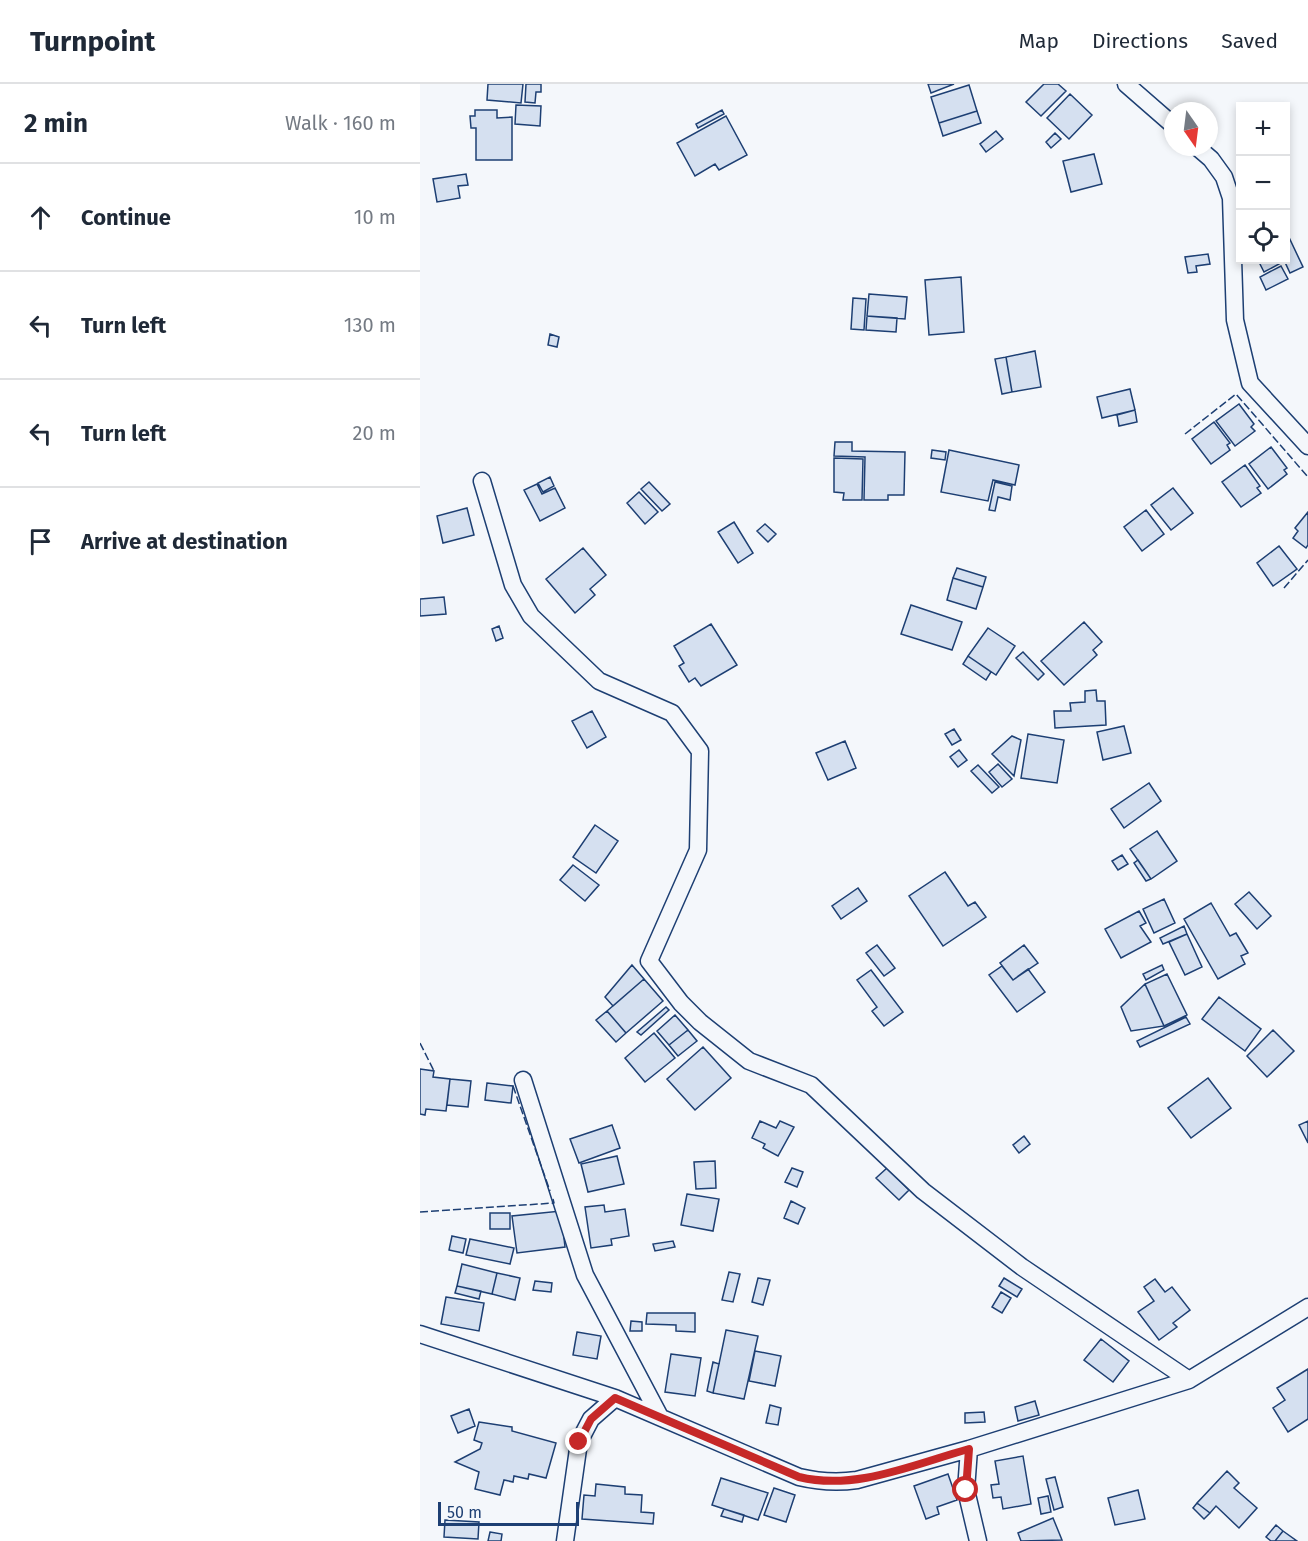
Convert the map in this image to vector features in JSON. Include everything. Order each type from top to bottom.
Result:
[{"type":"street","points":[[1126,84],[1164,117]]},
{"type":"street","points":[[1208,156],[1224,177],[1231,198],[1235,320],[1250,383],[1308,446]]},
{"type":"street","points":[[482,481],[513,585],[531,616],[599,681],[672,713],[700,751],[698,850],[649,961],[681,1003],[749,1061],[811,1085],[923,1191],[1022,1267],[1189,1380]]},
{"type":"street","points":[[523,1080],[585,1275],[659,1415]]},
{"type":"street","points":[[420,1334],[615,1398],[799,1477],[822,1483],[858,1480],[969,1449],[1189,1380],[1308,1307]]},
{"type":"street","points":[[565,1541],[579,1442],[591,1419],[615,1398]]},
{"type":"street","points":[[969,1449],[966,1490],[978,1541]]},
{"type":"building","points":[[488,84],[523,84],[521,103],[487,100]]},
{"type":"building","points":[[526,84],[541,84],[541,92],[536,92],[535,103],[525,102]]},
{"type":"building","points":[[928,84],[954,84],[931,93]]},
{"type":"building","points":[[1044,84],[1058,84],[1066,91],[1041,116],[1026,102]]},
{"type":"building","points":[[969,85],[977,111],[939,123],[931,97]]},
{"type":"building","points":[[1070,94],[1092,115],[1069,139],[1047,118]]},
{"type":"building","points":[[516,105],[541,106],[540,126],[515,124]]},
{"type":"building","points":[[475,110],[497,110],[497,118],[512,117],[512,160],[476,160],[476,128],[471,128],[470,116],[475,116]]},
{"type":"building","points":[[722,110],[724,114],[698,128],[696,124]]},
{"type":"building","points":[[977,111],[981,123],[943,136],[939,123]]},
{"type":"building","points":[[726,116],[747,155],[719,170],[715,164],[695,176],[677,143]]},
{"type":"building","points":[[996,131],[1003,139],[986,152],[980,144]]},
{"type":"building","points":[[1055,133],[1061,139],[1051,148],[1046,142]]},
{"type":"building","points":[[1094,154],[1102,184],[1071,192],[1063,161]]},
{"type":"building","points":[[466,174],[468,185],[458,186],[460,198],[437,202],[433,179]]},
{"type":"building","points":[[1290,239],[1303,267],[1290,273],[1286,264],[1290,264]]},
{"type":"building","points":[[1208,254],[1210,264],[1196,266],[1197,272],[1188,273],[1185,257]]},
{"type":"building","points":[[1260,264],[1279,264],[1264,272]]},
{"type":"building","points":[[1281,266],[1288,279],[1266,290],[1260,277]]},
{"type":"building","points":[[961,277],[964,332],[929,335],[925,280]]},
{"type":"building","points":[[869,294],[907,297],[905,319],[867,316]]},
{"type":"building","points":[[853,298],[866,299],[864,330],[851,329]]},
{"type":"building","points":[[867,316],[897,318],[896,332],[866,330]]},
{"type":"building","points":[[550,334],[559,337],[557,347],[548,345]]},
{"type":"building","points":[[1035,351],[1041,387],[1012,392],[1006,357]]},
{"type":"building","points":[[1006,357],[1012,392],[1002,394],[995,359]]},
{"type":"building","points":[[1130,389],[1135,410],[1102,418],[1097,397]]},
{"type":"building","points":[[1239,404],[1254,424],[1251,427],[1255,431],[1235,446],[1216,421]]},
{"type":"building","points":[[1135,410],[1137,422],[1119,426],[1117,415]]},
{"type":"building","points":[[1214,422],[1230,443],[1227,445],[1230,450],[1211,464],[1192,439]]},
{"type":"building","points":[[835,442],[852,442],[852,451],[905,452],[904,495],[888,495],[888,500],[864,500],[865,457],[834,456]]},
{"type":"building","points":[[1271,447],[1287,468],[1284,470],[1287,474],[1268,489],[1249,464]]},
{"type":"building","points":[[932,450],[946,452],[945,460],[931,458]]},
{"type":"building","points":[[949,450],[1019,465],[1015,485],[993,480],[988,501],[941,492]]},
{"type":"building","points":[[834,458],[863,459],[862,500],[843,500],[844,493],[834,492]]},
{"type":"building","points":[[1245,465],[1260,486],[1257,488],[1261,493],[1241,507],[1222,482]]},
{"type":"building","points":[[550,477],[554,486],[543,492],[538,483]]},
{"type":"building","points":[[649,482],[670,504],[662,511],[641,489]]},
{"type":"building","points":[[995,482],[1012,486],[1010,500],[998,497],[995,511],[989,510]]},
{"type":"building","points":[[537,484],[542,494],[555,488],[565,508],[540,521],[524,490]]},
{"type":"building","points":[[1173,488],[1193,513],[1171,530],[1151,505]]},
{"type":"building","points":[[639,492],[658,512],[645,524],[627,503]]},
{"type":"building","points":[[467,508],[474,535],[443,543],[437,516]]},
{"type":"building","points":[[1146,510],[1164,534],[1142,551],[1124,527]]},
{"type":"building","points":[[1308,512],[1308,545],[1306,548],[1293,538],[1298,531],[1295,528]]},
{"type":"building","points":[[734,522],[753,553],[738,563],[718,532]]},
{"type":"building","points":[[765,524],[776,534],[768,542],[757,531]]},
{"type":"building","points":[[1279,546],[1297,569],[1273,586],[1257,563]]},
{"type":"building","points":[[583,548],[606,575],[590,589],[595,595],[575,613],[546,579]]},
{"type":"building","points":[[957,568],[986,577],[983,587],[953,578]]},
{"type":"building","points":[[953,578],[983,587],[976,609],[947,600]]},
{"type":"building","points":[[444,597],[446,614],[420,616],[420,599]]},
{"type":"building","points":[[911,605],[962,622],[952,650],[901,634]]},
{"type":"building","points":[[1084,622],[1102,642],[1093,650],[1097,655],[1064,685],[1041,661]]},
{"type":"building","points":[[711,624],[737,665],[701,686],[695,678],[689,682],[679,666],[684,663],[674,646]]},
{"type":"building","points":[[499,626],[503,638],[496,641],[492,629]]},
{"type":"building","points":[[988,628],[1015,646],[996,675],[968,656]]},
{"type":"building","points":[[1023,652],[1044,674],[1038,680],[1016,658]]},
{"type":"building","points":[[968,656],[991,672],[986,680],[963,664]]},
{"type":"building","points":[[1096,690],[1097,701],[1105,701],[1106,725],[1055,728],[1054,711],[1071,711],[1070,703],[1085,702],[1085,691]]},
{"type":"building","points":[[592,711],[606,737],[587,748],[572,721]]},
{"type":"building","points":[[1124,726],[1131,753],[1103,760],[1097,732]]},
{"type":"building","points":[[954,729],[961,740],[952,745],[945,734]]},
{"type":"building","points":[[1028,734],[1064,740],[1057,783],[1021,778]]},
{"type":"building","points":[[1012,736],[1021,740],[1014,776],[992,754]]},
{"type":"building","points":[[845,741],[856,768],[828,780],[816,753]]},
{"type":"building","points":[[959,750],[967,760],[958,767],[950,757]]},
{"type":"building","points":[[998,764],[1012,779],[1002,787],[989,772]]},
{"type":"building","points":[[978,765],[999,787],[992,793],[971,771]]},
{"type":"building","points":[[1149,783],[1161,801],[1124,828],[1111,809]]},
{"type":"building","points":[[595,825],[618,841],[596,873],[573,857]]},
{"type":"building","points":[[1157,831],[1177,861],[1151,879],[1130,849]]},
{"type":"building","points":[[1122,855],[1128,864],[1118,870],[1112,861]]},
{"type":"building","points":[[1138,860],[1151,879],[1146,881],[1134,863]]},
{"type":"building","points":[[573,865],[599,885],[585,901],[560,880]]},
{"type":"building","points":[[945,872],[968,906],[975,902],[986,917],[943,946],[909,896]]},
{"type":"building","points":[[858,888],[867,901],[841,919],[832,906]]},
{"type":"building","points":[[1249,892],[1271,916],[1257,929],[1235,904]]},
{"type":"building","points":[[1164,899],[1175,923],[1154,933],[1143,909]]},
{"type":"building","points":[[1211,903],[1230,936],[1236,933],[1248,953],[1241,956],[1245,964],[1218,979],[1184,919]]},
{"type":"building","points":[[1139,911],[1146,923],[1140,926],[1151,942],[1121,958],[1105,929]]},
{"type":"building","points":[[1184,926],[1187,934],[1163,944],[1160,938]]},
{"type":"building","points":[[1187,934],[1202,967],[1185,975],[1169,942]]},
{"type":"building","points":[[877,945],[895,968],[884,976],[866,953]]},
{"type":"building","points":[[1024,945],[1038,963],[1013,980],[1000,963]]},
{"type":"building","points":[[632,965],[644,979],[613,1006],[605,997]]},
{"type":"building","points":[[1162,965],[1164,970],[1146,980],[1143,974]]},
{"type":"building","points":[[1002,966],[1013,980],[1028,969],[1045,992],[1017,1012],[989,975]]},
{"type":"building","points":[[871,970],[903,1012],[884,1026],[872,1011],[877,1007],[857,980]]},
{"type":"building","points":[[1167,974],[1187,1015],[1164,1026],[1145,984]]},
{"type":"building","points":[[644,979],[663,1001],[626,1033],[607,1011]]},
{"type":"building","points":[[1145,984],[1164,1026],[1131,1031],[1121,1007]]},
{"type":"building","points":[[1219,997],[1261,1029],[1245,1051],[1202,1019]]},
{"type":"building","points":[[666,1007],[669,1010],[641,1035],[637,1032]]},
{"type":"building","points":[[607,1011],[626,1033],[616,1042],[596,1020]]},
{"type":"building","points":[[675,1015],[688,1030],[669,1045],[657,1031]]},
{"type":"building","points":[[1186,1017],[1190,1024],[1140,1047],[1137,1041]]},
{"type":"building","points":[[688,1030],[697,1041],[678,1056],[669,1045]]},
{"type":"building","points":[[1273,1030],[1294,1051],[1267,1077],[1247,1056]]},
{"type":"building","points":[[654,1033],[675,1058],[645,1082],[625,1058]]},
{"type":"building","points":[[703,1047],[731,1078],[695,1110],[667,1079]]},
{"type":"building","points":[[420,1069],[434,1071],[433,1077],[450,1079],[446,1111],[426,1109],[425,1115],[420,1114]]},
{"type":"building","points":[[1208,1078],[1231,1108],[1191,1138],[1168,1108]]},
{"type":"building","points":[[450,1079],[471,1081],[468,1107],[447,1105]]},
{"type":"building","points":[[487,1083],[513,1086],[511,1103],[485,1100]]},
{"type":"building","points":[[760,1121],[776,1128],[780,1121],[794,1127],[778,1156],[763,1148],[765,1144],[752,1138]]},
{"type":"building","points":[[1308,1121],[1308,1143],[1299,1125]]},
{"type":"building","points":[[612,1125],[620,1148],[579,1163],[570,1139]]},
{"type":"building","points":[[1024,1136],[1030,1144],[1019,1153],[1013,1145]]},
{"type":"building","points":[[617,1156],[624,1184],[588,1192],[581,1164]]},
{"type":"building","points":[[715,1161],[716,1188],[696,1189],[694,1162]]},
{"type":"building","points":[[792,1168],[803,1172],[797,1187],[785,1182]]},
{"type":"building","points":[[887,1168],[909,1190],[899,1200],[876,1178]]},
{"type":"building","points":[[687,1194],[719,1199],[713,1231],[681,1225]]},
{"type":"building","points":[[791,1201],[805,1208],[798,1224],[784,1218]]},
{"type":"building","points":[[604,1205],[605,1212],[625,1209],[629,1236],[611,1239],[612,1245],[591,1248],[585,1207]]},
{"type":"building","points":[[561,1211],[565,1247],[517,1253],[512,1216]]},
{"type":"building","points":[[490,1213],[510,1213],[510,1229],[490,1229]]},
{"type":"building","points":[[452,1236],[466,1239],[463,1253],[449,1250]]},
{"type":"building","points":[[470,1239],[514,1248],[510,1264],[466,1255]]},
{"type":"building","points":[[673,1241],[675,1247],[655,1251],[653,1244]]},
{"type":"building","points":[[462,1264],[497,1273],[492,1294],[457,1286]]},
{"type":"building","points":[[729,1272],[740,1274],[733,1302],[722,1300]]},
{"type":"building","points":[[497,1273],[520,1278],[515,1300],[492,1294]]},
{"type":"building","points":[[758,1278],[770,1280],[763,1305],[752,1302]]},
{"type":"building","points":[[1004,1278],[1022,1289],[1017,1297],[999,1286]]},
{"type":"building","points":[[1155,1279],[1165,1292],[1172,1287],[1190,1310],[1173,1323],[1177,1327],[1159,1340],[1138,1312],[1154,1301],[1144,1287]]},
{"type":"building","points":[[535,1281],[552,1283],[551,1292],[533,1290]]},
{"type":"building","points":[[457,1286],[481,1291],[479,1299],[455,1293]]},
{"type":"building","points":[[1001,1292],[1011,1298],[1002,1313],[992,1307]]},
{"type":"building","points":[[446,1297],[484,1303],[479,1331],[441,1324]]},
{"type":"building","points":[[647,1313],[695,1313],[695,1332],[676,1331],[676,1325],[646,1324]]},
{"type":"building","points":[[631,1321],[642,1322],[642,1331],[630,1331]]},
{"type":"building","points":[[726,1330],[758,1336],[744,1399],[713,1393]]},
{"type":"building","points":[[577,1332],[601,1336],[597,1359],[573,1355]]},
{"type":"building","points":[[1101,1339],[1129,1361],[1113,1382],[1084,1360]]},
{"type":"building","points":[[755,1351],[781,1356],[775,1386],[749,1381]]},
{"type":"building","points":[[671,1354],[701,1358],[695,1396],[665,1392]]},
{"type":"building","points":[[713,1362],[719,1364],[713,1393],[707,1391]]},
{"type":"building","points":[[1308,1369],[1308,1419],[1288,1432],[1273,1408],[1285,1400],[1277,1388]]},
{"type":"building","points":[[1035,1401],[1039,1415],[1018,1421],[1015,1407]]},
{"type":"building","points":[[770,1405],[781,1408],[778,1425],[766,1423]]},
{"type":"building","points":[[469,1409],[475,1426],[458,1433],[451,1416]]},
{"type":"building","points":[[984,1412],[985,1422],[965,1423],[965,1413]]},
{"type":"building","points":[[479,1422],[512,1427],[512,1431],[556,1443],[546,1478],[529,1474],[528,1479],[514,1476],[513,1482],[504,1480],[500,1495],[475,1489],[479,1472],[455,1462],[480,1449],[482,1443],[474,1440]]},
{"type":"building","points":[[1023,1456],[1031,1504],[1003,1509],[1001,1497],[993,1498],[991,1485],[999,1484],[995,1461]]},
{"type":"building","points":[[1227,1471],[1239,1483],[1234,1488],[1257,1508],[1239,1528],[1216,1506],[1210,1513],[1197,1503]]},
{"type":"building","points":[[948,1474],[957,1500],[937,1507],[939,1514],[926,1519],[914,1486]]},
{"type":"building","points":[[1055,1477],[1063,1507],[1054,1510],[1046,1479]]},
{"type":"building","points":[[721,1478],[768,1493],[758,1520],[712,1505]]},
{"type":"building","points":[[596,1484],[625,1487],[625,1494],[642,1495],[641,1512],[654,1513],[653,1524],[582,1519],[584,1495],[595,1496]]},
{"type":"building","points":[[774,1488],[795,1495],[786,1522],[764,1515]]},
{"type":"building","points":[[1138,1490],[1145,1519],[1115,1525],[1108,1498]]},
{"type":"building","points":[[1048,1496],[1051,1512],[1041,1514],[1038,1498]]},
{"type":"building","points":[[1197,1503],[1210,1513],[1204,1519],[1193,1508]]},
{"type":"building","points":[[724,1509],[744,1515],[742,1522],[721,1516]]},
{"type":"building","points":[[1053,1518],[1062,1540],[1021,1541],[1018,1533]]},
{"type":"building","points":[[445,1520],[479,1522],[478,1539],[444,1537]]},
{"type":"building","points":[[1276,1525],[1283,1531],[1275,1541],[1271,1541],[1266,1537]]},
{"type":"building","points":[[1283,1531],[1297,1541],[1275,1541]]},
{"type":"building","points":[[490,1532],[502,1534],[501,1541],[488,1541]]},
{"type":"fence","points":[[1185,434],[1236,394],[1308,477]]},
{"type":"fence","points":[[1284,588],[1308,560]]},
{"type":"fence","points":[[420,1043],[434,1071]]},
{"type":"fence","points":[[513,1086],[550,1191]]},
{"type":"fence","points":[[420,1212],[554,1203],[553,1199]]},
{"type":"route","points":[[579,1442],[591,1419],[615,1398],[799,1477],[822,1483],[858,1480],[969,1449],[966,1490]]}]
